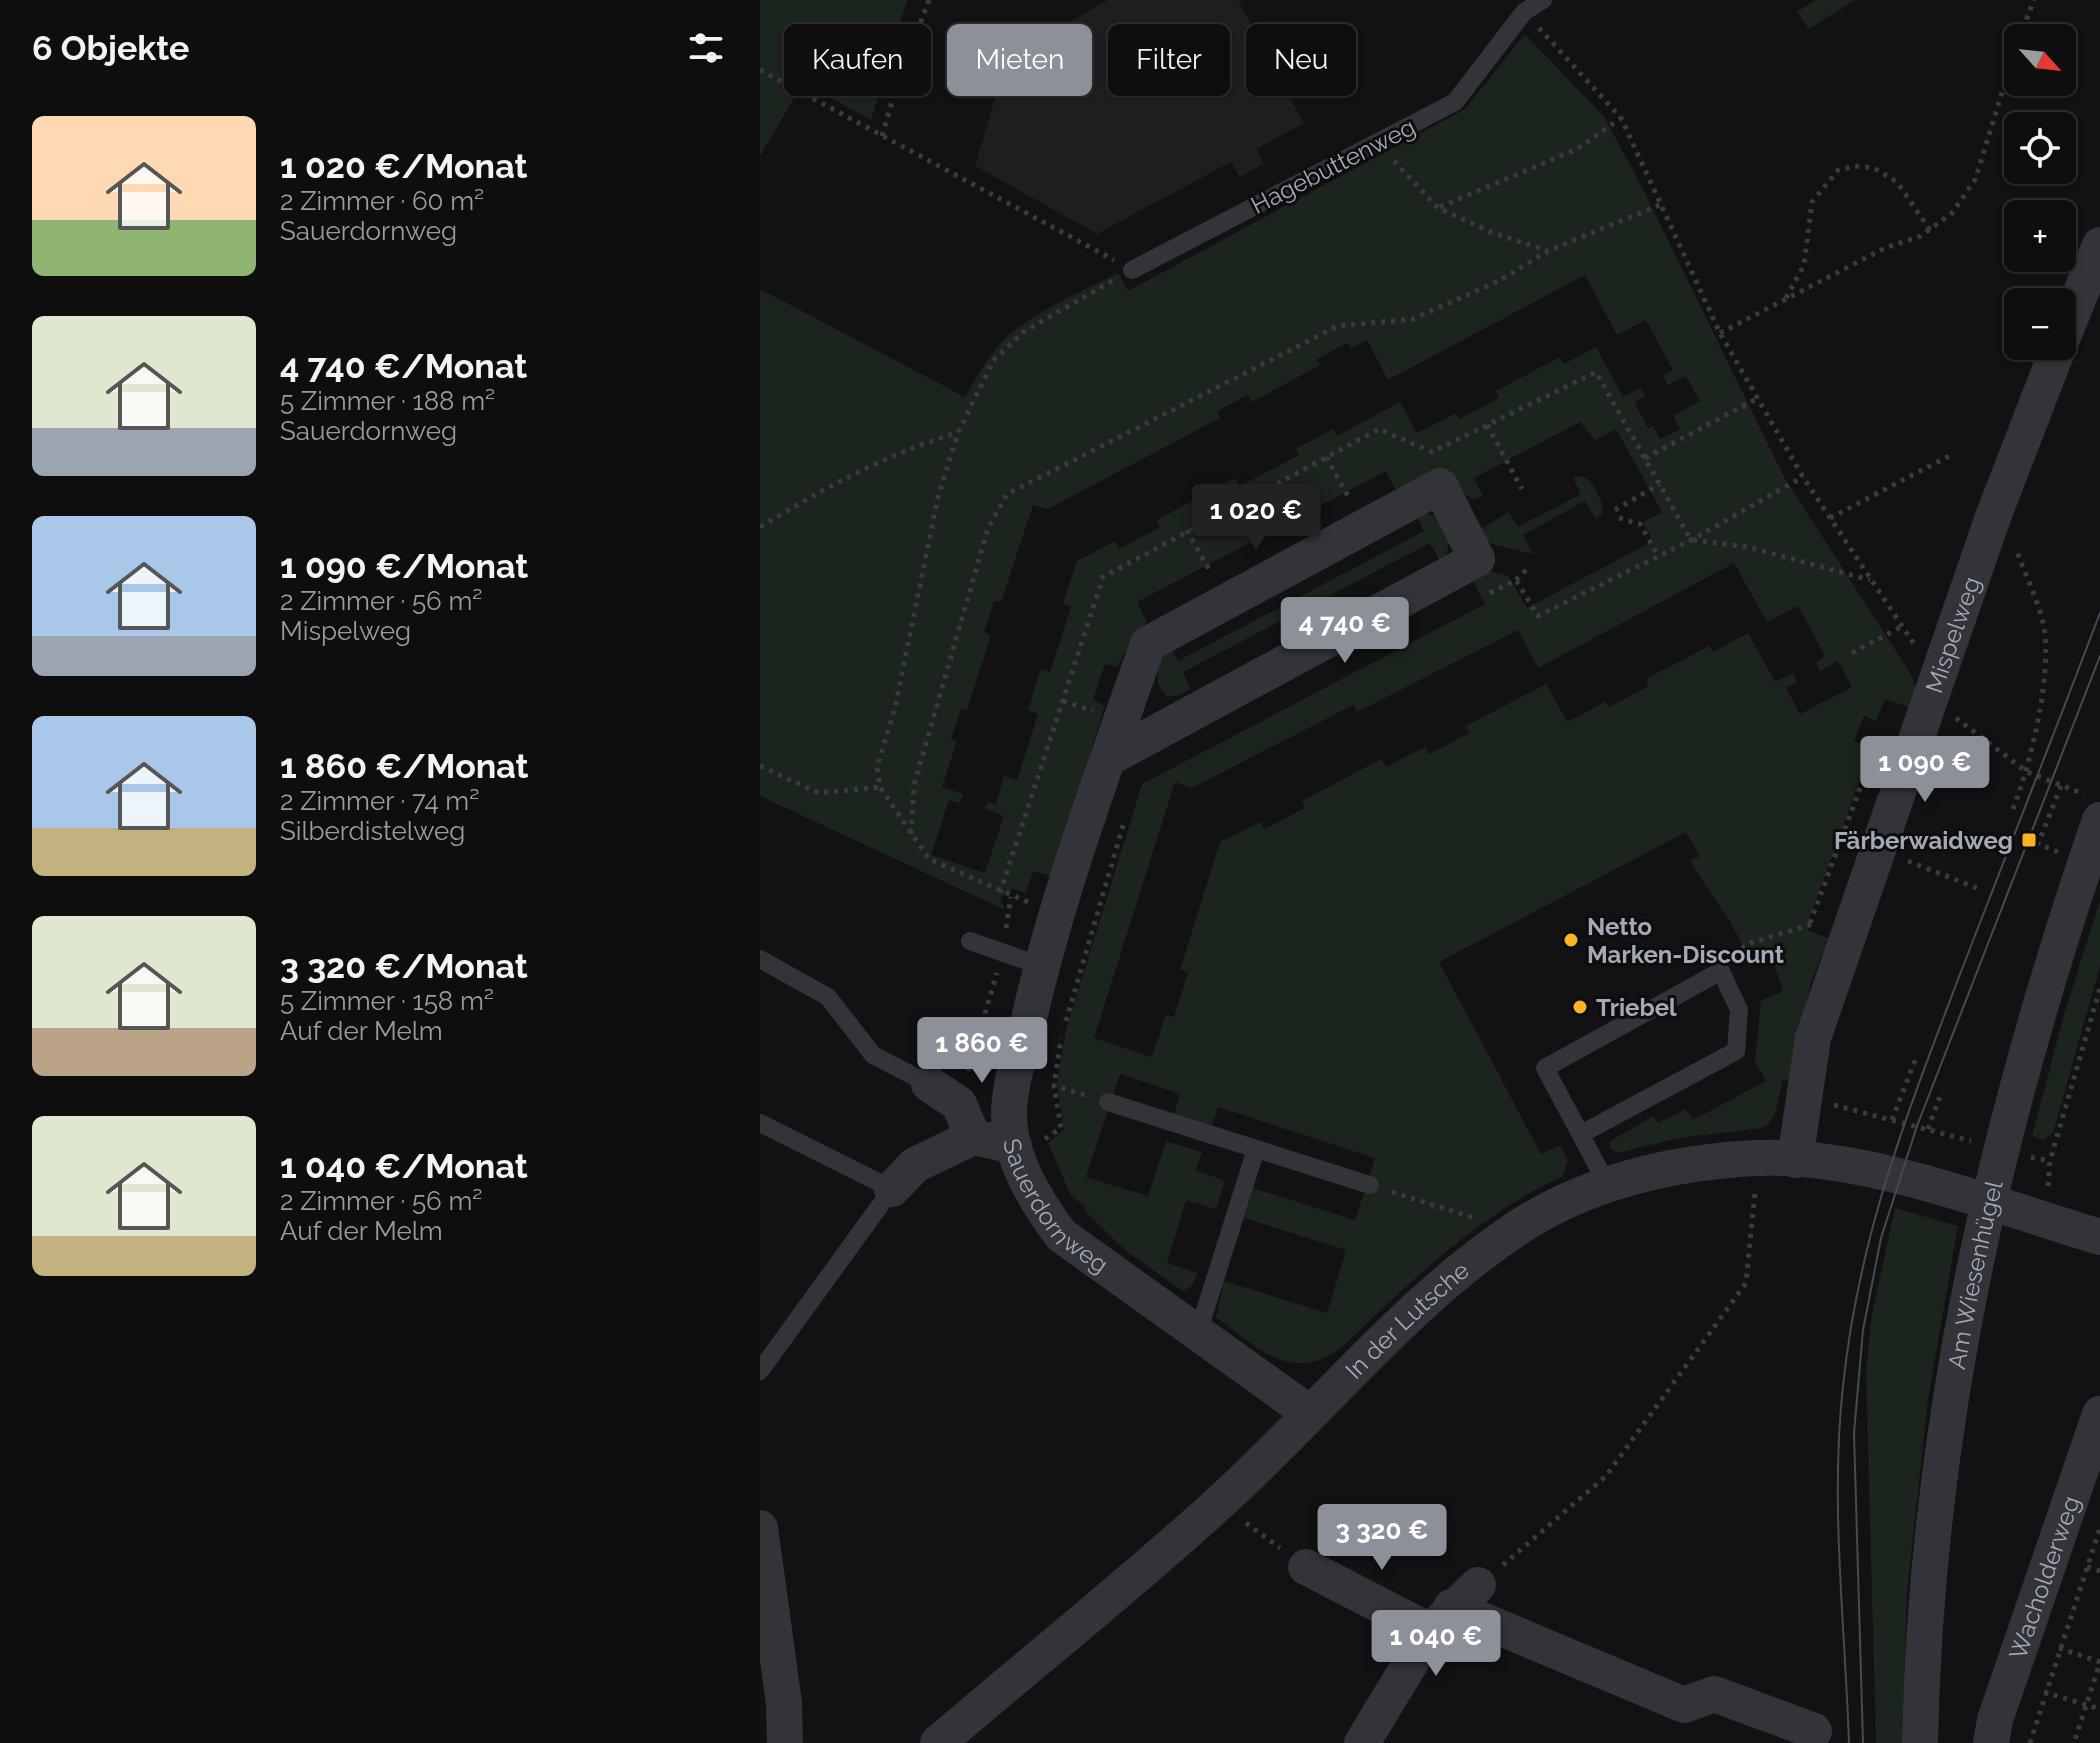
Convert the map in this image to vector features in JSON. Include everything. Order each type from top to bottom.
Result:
[{"type":"street","points":[[2076,304],[2100,245]]},
{"type":"street","name":"Mispelweg","points":[[1795,1160],[1813,1038],[1993,517],[2054,360]]},
{"type":"street","name":"Sauerdornweg","points":[[1109,758],[1477,559],[1440,486],[1148,644],[1109,758],[1041,966],[1009,1114],[1016,1152],[1039,1205],[1061,1235],[1308,1412]]},
{"type":"street","name":"Am Wiesenhügel","points":[[1920,1743],[1922,1651],[1934,1508],[1969,1282],[1987,1204],[2094,807]]},
{"type":"street","points":[[929,1084],[959,1104],[973,1137]]},
{"type":"street","points":[[892,1189],[915,1165],[973,1137],[1016,1152]]},
{"type":"street","name":"In der Lutsche","points":[[938,1743],[1220,1503],[1308,1412],[1441,1290],[1513,1230],[1607,1184],[1664,1169],[1758,1158],[1795,1160],[1899,1178],[1987,1204]]},
{"type":"street","points":[[1987,1204],[2100,1237]]},
{"type":"street","name":"Wacholderweg","points":[[1991,1743],[1995,1720],[2100,1414]]},
{"type":"street","points":[[760,1528],[784,1703],[785,1743]]},
{"type":"street","points":[[1306,1567],[1453,1608],[1684,1705],[1714,1694],[1814,1731]]},
{"type":"street","points":[[1362,1743],[1453,1608]]},
{"type":"lane","name":"Hagebuttenweg","points":[[1132,270],[1455,102],[1524,12],[1543,0]]},
{"type":"lane","points":[[970,941],[1002,955],[1041,966]]},
{"type":"lane","points":[[760,959],[828,997],[873,1055],[929,1084]]},
{"type":"lane","points":[[1581,1134],[1736,1051],[1739,1010],[1721,971],[1545,1068],[1607,1184]]},
{"type":"lane","points":[[1108,1102],[1370,1185]]},
{"type":"lane","points":[[760,1123],[892,1189],[760,1371]]},
{"type":"lane","points":[[1198,1333],[1256,1149]]},
{"type":"path","points":[[882,136],[896,88],[929,0]]},
{"type":"path","points":[[2024,24],[2034,0]]},
{"type":"path","points":[[1524,12],[1621,118],[1720,333],[1803,477],[1961,723],[2027,772],[2061,786],[2094,807]]},
{"type":"path","points":[[760,70],[1132,270]]},
{"type":"path","points":[[1720,333],[1885,248],[1930,230],[1952,213],[1975,180],[2004,85]]},
{"type":"path","points":[[1438,208],[1577,149],[1621,118]]},
{"type":"path","points":[[1378,143],[1438,208],[1491,232],[1548,251]]},
{"type":"path","points":[[1786,299],[1804,265],[1812,202],[1838,170],[1855,166],[1874,168],[1897,182],[1930,230]]},
{"type":"path","points":[[911,834],[918,770],[988,528],[1007,494],[1338,326],[1413,319],[1499,281],[1548,251],[1662,204]]},
{"type":"path","points":[[1095,923],[1011,897],[929,859],[880,787],[877,767],[895,708],[938,497],[958,433],[993,361],[1023,332],[1132,270]]},
{"type":"path","points":[[1645,458],[1758,398]]},
{"type":"path","points":[[1487,425],[1522,489]]},
{"type":"path","points":[[760,527],[839,480],[890,455],[958,433]]},
{"type":"path","points":[[1830,518],[1951,455]]},
{"type":"path","points":[[1326,457],[1364,527]]},
{"type":"path","points":[[1516,580],[1538,616],[1691,540],[1803,477]]},
{"type":"path","points":[[1615,510],[1660,484]]},
{"type":"path","points":[[1993,517],[2008,527],[2044,626],[2046,667],[2027,772],[2013,809]]},
{"type":"path","points":[[1619,518],[1640,524],[1658,556]]},
{"type":"path","points":[[1187,530],[1206,564]]},
{"type":"path","points":[[1691,540],[1748,547],[1871,580]]},
{"type":"path","points":[[1479,599],[1516,580],[1530,566]]},
{"type":"path","points":[[1852,653],[1901,627]]},
{"type":"path","points":[[1063,701],[1099,713]]},
{"type":"path","points":[[760,766],[819,793],[880,787]]},
{"type":"path","points":[[2061,786],[2038,844],[2064,854]]},
{"type":"path","points":[[1016,1152],[1061,1128],[1054,1086],[1062,1034],[1128,809]]},
{"type":"path","points":[[1877,848],[1982,890]]},
{"type":"path","points":[[959,1104],[1002,955],[1011,897]]},
{"type":"path","points":[[1721,971],[1747,944],[1810,923],[1847,937]]},
{"type":"path","points":[[2050,1161],[2100,988]]},
{"type":"path","points":[[1804,1097],[1892,1120],[1916,1058]]},
{"type":"path","points":[[1928,1129],[1942,1091]]},
{"type":"path","points":[[1453,1608],[1606,1476],[1746,1283],[1758,1158]]},
{"type":"path","points":[[1389,1191],[1456,1212]]},
{"type":"path","points":[[1220,1503],[1306,1567]]},
{"type":"path","points":[[2030,1743],[2044,1692],[2100,1528]]},
{"type":"path","points":[[2087,1567],[2100,1571]]},
{"type":"path","points":[[2059,1648],[2100,1662],[2074,1743]]},
{"type":"path","points":[[2044,1692],[2100,1709]]},
{"type":"shaded area","points":[[760,0],[907,0],[900,24],[784,24],[784,96],[795,96],[760,156]]},
{"type":"shaded area","points":[[1108,0],[1238,0],[1251,24],[1246,24],[1246,96],[1290,96],[1304,123],[1257,149],[1264,164],[1240,177],[1231,162],[1097,234],[975,166],[996,96],[1092,96],[1092,24],[1066,24]]},
{"type":"shaded area","points":[[1816,0],[1855,0],[1809,29],[1797,12]]},
{"type":"shaded area","points":[[1525,34],[1605,118],[1784,477],[1912,676],[1916,689],[1912,708],[1885,699],[1876,721],[1864,716],[1854,741],[1872,748],[1809,918],[1808,931],[1829,938],[1811,982],[1791,1081],[1783,1080],[1776,1111],[1770,1122],[1762,1128],[1679,1138],[1617,1153],[1610,1149],[1609,1142],[1653,1116],[1658,1123],[1686,1109],[1693,1120],[1766,1081],[1755,1062],[1761,1001],[1783,991],[1770,950],[1745,956],[1730,922],[1690,861],[1700,856],[1686,832],[1439,962],[1541,1154],[1560,1145],[1568,1160],[1563,1176],[1501,1210],[1472,1231],[1417,1276],[1340,1349],[1322,1359],[1305,1363],[1289,1362],[1260,1350],[1216,1317],[1224,1281],[1327,1313],[1346,1250],[1244,1218],[1253,1188],[1355,1220],[1375,1158],[1218,1107],[1211,1128],[1174,1115],[1180,1094],[1120,1074],[1086,1177],[1148,1196],[1166,1141],[1202,1152],[1196,1170],[1225,1181],[1216,1209],[1186,1200],[1167,1263],[1197,1273],[1193,1284],[1184,1292],[1126,1251],[1085,1211],[1087,1209],[1070,1194],[1048,1143],[1064,1129],[1057,1083],[1066,1030],[1142,784],[1485,604],[1471,576],[1485,570],[1508,576],[1527,608],[1653,541],[1643,522],[1662,512],[1616,429],[1595,440],[1580,422],[1474,478],[1483,496],[1473,499],[1445,487],[1424,484],[1395,489],[1386,471],[1137,602],[1147,622],[1136,633],[1117,667],[1105,664],[1093,700],[1105,705],[1052,876],[1033,871],[1026,893],[1013,889],[1000,898],[1005,910],[760,796],[760,289],[965,397],[1002,342],[1047,309],[1118,273],[1128,291],[1465,109]],"holes":[[[1585,275],[1617,335],[1646,320],[1673,370],[1663,376],[1668,385],[1686,376],[1700,401],[1673,416],[1680,429],[1660,439],[1653,426],[1648,428],[1634,402],[1645,396],[1640,388],[1623,397],[1596,347],[1564,364],[1560,357],[1496,391],[1499,398],[1460,419],[1456,413],[1417,433],[1400,402],[1337,436],[1333,429],[1296,449],[1299,455],[1240,486],[1235,478],[1157,520],[1160,527],[1119,549],[1115,541],[1077,561],[1063,604],[1071,607],[1050,672],[1041,669],[1028,710],[1038,714],[1017,780],[1004,776],[996,804],[988,802],[985,809],[1004,816],[985,873],[931,855],[949,800],[960,803],[963,794],[942,787],[957,741],[951,739],[961,709],[967,710],[991,635],[984,632],[994,601],[1001,602],[1033,505],[1048,509],[1220,418],[1217,411],[1248,395],[1252,402],[1320,365],[1317,359],[1347,343],[1351,348],[1367,340],[1388,380]],[[1734,563],[1767,622],[1798,606],[1825,656],[1816,662],[1820,671],[1838,661],[1852,687],[1800,714],[1786,688],[1797,682],[1793,673],[1775,682],[1748,633],[1713,652],[1709,646],[1646,679],[1649,686],[1609,707],[1605,702],[1567,722],[1546,684],[1466,726],[1469,733],[1429,754],[1425,747],[1386,767],[1381,759],[1302,801],[1305,808],[1264,829],[1260,822],[1220,842],[1180,970],[1188,972],[1174,1017],[1166,1015],[1152,1057],[1094,1038],[1175,782],[1192,788],[1353,705],[1357,712],[1518,630],[1538,668]]]},
{"type":"shaded area","points":[[827,96],[878,96],[871,120]]},
{"type":"shaded area","points":[[1582,476],[1594,486],[1601,501],[1603,512],[1596,520],[1585,501],[1523,535],[1533,554],[1488,543],[1481,529],[1509,512],[1518,527],[1581,494],[1573,478]]},
{"type":"shaded area","points":[[1424,513],[1438,517],[1450,540],[1446,555],[1439,559],[1430,543],[1183,672],[1191,689],[1178,696],[1166,696],[1161,690],[1158,672],[1169,646],[1178,661],[1424,531],[1417,516]]},
{"type":"shaded area","points":[[2100,900],[2100,966],[2053,1133],[2043,1140],[2032,1136],[2064,1015]]},
{"type":"shaded area","points":[[1895,1208],[1958,1226],[1928,1399],[1907,1593],[1902,1743],[1876,1743],[1866,1371],[1872,1314]]},
{"type":"tram line","points":[[1849,1743],[1838,1520],[1839,1430],[1850,1330],[1861,1276],[1888,1173],[1923,1073],[2100,613]]},
{"type":"tram line","points":[[1863,1743],[1854,1433],[1863,1330],[1881,1238],[1917,1126],[2100,656]]},
{"type":"place","name":"Färberwaidweg","points":[[2029,840]]},
{"type":"place","name":"Netto Marken-Discount","points":[[1571,940]]},
{"type":"place","name":"Triebel","points":[[1580,1007]]}]
